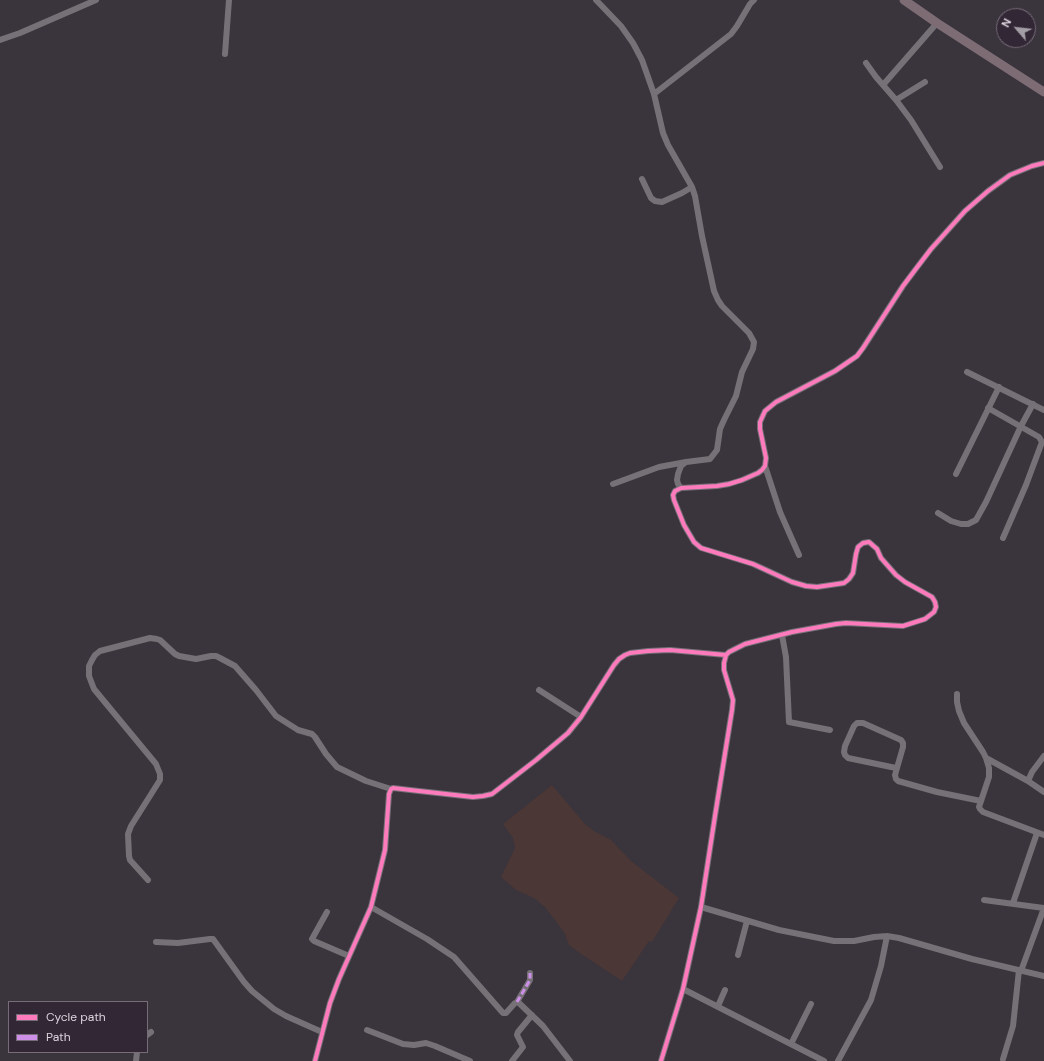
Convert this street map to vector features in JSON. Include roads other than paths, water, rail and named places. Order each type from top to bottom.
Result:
[{"type":"highway","points":[[904,0],[1044,92]]},
{"type":"street","points":[[0,40],[20,33],[96,0]]},
{"type":"street","points":[[225,54],[229,0]]},
{"type":"street","points":[[596,0],[621,26],[633,42],[642,60],[654,94],[663,133],[668,145],[692,187],[695,196],[714,291],[722,306],[749,334],[754,342],[753,349],[742,372],[736,396],[720,429],[717,450],[710,459],[660,467],[613,484]]},
{"type":"street","points":[[654,94],[731,34],[754,0]]},
{"type":"street","points":[[883,85],[937,23]]},
{"type":"street","points":[[866,64],[911,120],[940,167]]},
{"type":"street","points":[[896,100],[924,82]]},
{"type":"street","points":[[799,555],[780,512],[765,466],[766,458],[760,422],[765,411],[776,402],[835,371],[856,356],[863,348],[915,270],[932,248],[965,211],[988,191],[1010,175],[1044,163]]},
{"type":"street","points":[[642,178],[651,198],[655,201],[662,202],[692,187]]},
{"type":"street","points":[[967,372],[1044,410]]},
{"type":"street","points":[[956,474],[999,387]]},
{"type":"street","points":[[938,513],[951,521],[961,524],[968,524],[976,520],[1033,404]]},
{"type":"street","points":[[988,408],[1021,426],[1042,440],[1042,445],[1003,538]]},
{"type":"street","points":[[681,488],[678,484],[678,474],[681,466],[686,462]]},
{"type":"street","points":[[663,1060],[683,989],[702,907],[715,816],[727,747],[733,703],[732,694],[724,670],[726,656],[735,648],[745,644],[814,628],[846,623],[903,626],[925,619],[934,612],[936,607],[932,597],[905,582],[896,575],[881,558],[877,549],[869,542],[863,542],[858,547],[853,574],[850,579],[844,583],[817,587],[792,582],[753,564],[701,548],[694,542],[684,525],[674,500],[675,491],[678,488],[729,484],[758,473],[765,466]]},
{"type":"street","points":[[782,635],[786,657],[789,722],[830,730]]},
{"type":"street","points":[[148,880],[129,858],[128,834],[131,826],[161,778],[156,764],[94,689],[89,676],[89,666],[95,655],[100,651],[150,638],[160,640],[179,656],[196,659],[216,656],[234,666],[256,690],[276,716],[298,730],[312,734],[337,767],[366,781],[391,789],[473,797],[492,794],[568,733],[581,717],[614,665],[625,655],[648,651],[670,650],[726,656]]},
{"type":"street","points":[[539,690],[581,717]]},
{"type":"street","points":[[957,694],[959,711],[964,723],[986,758],[989,768],[989,777],[979,807],[983,812],[1044,835]]},
{"type":"street","points":[[896,768],[848,758],[845,755],[845,746],[854,726],[857,723],[863,723],[902,740],[904,743],[895,775],[898,781],[981,802]]},
{"type":"street","points":[[1028,781],[1044,756]]},
{"type":"street","points":[[986,758],[1028,781],[1044,792]]},
{"type":"street","points":[[315,1061],[330,1003],[371,907],[385,850],[389,794],[391,789]]},
{"type":"street","points":[[1013,903],[1037,833]]},
{"type":"street","points":[[984,900],[1044,908],[1020,970],[1013,1026],[1003,1060]]},
{"type":"street","points":[[371,907],[427,939],[454,957],[503,1013],[506,1013],[517,1002],[530,980],[530,973]]},
{"type":"street","points":[[702,907],[779,930],[834,941],[854,941],[887,936],[899,938],[972,959],[1044,976]]},
{"type":"street","points":[[327,912],[312,936],[312,939],[349,956]]},
{"type":"street","points":[[738,955],[747,921]]},
{"type":"street","points":[[838,1061],[871,1000],[881,966],[887,936]]},
{"type":"street","points":[[156,942],[178,943],[213,939],[252,991],[281,1014],[322,1032]]},
{"type":"street","points":[[683,989],[824,1061]]},
{"type":"street","points":[[718,1006],[725,990]]},
{"type":"street","points":[[517,1002],[543,1026],[570,1061]]},
{"type":"street","points":[[791,1044],[811,1004]]},
{"type":"street","points":[[512,1061],[523,1046],[518,1034],[532,1015]]},
{"type":"street","points":[[367,1030],[403,1044],[414,1045],[426,1043],[470,1061]]}]
